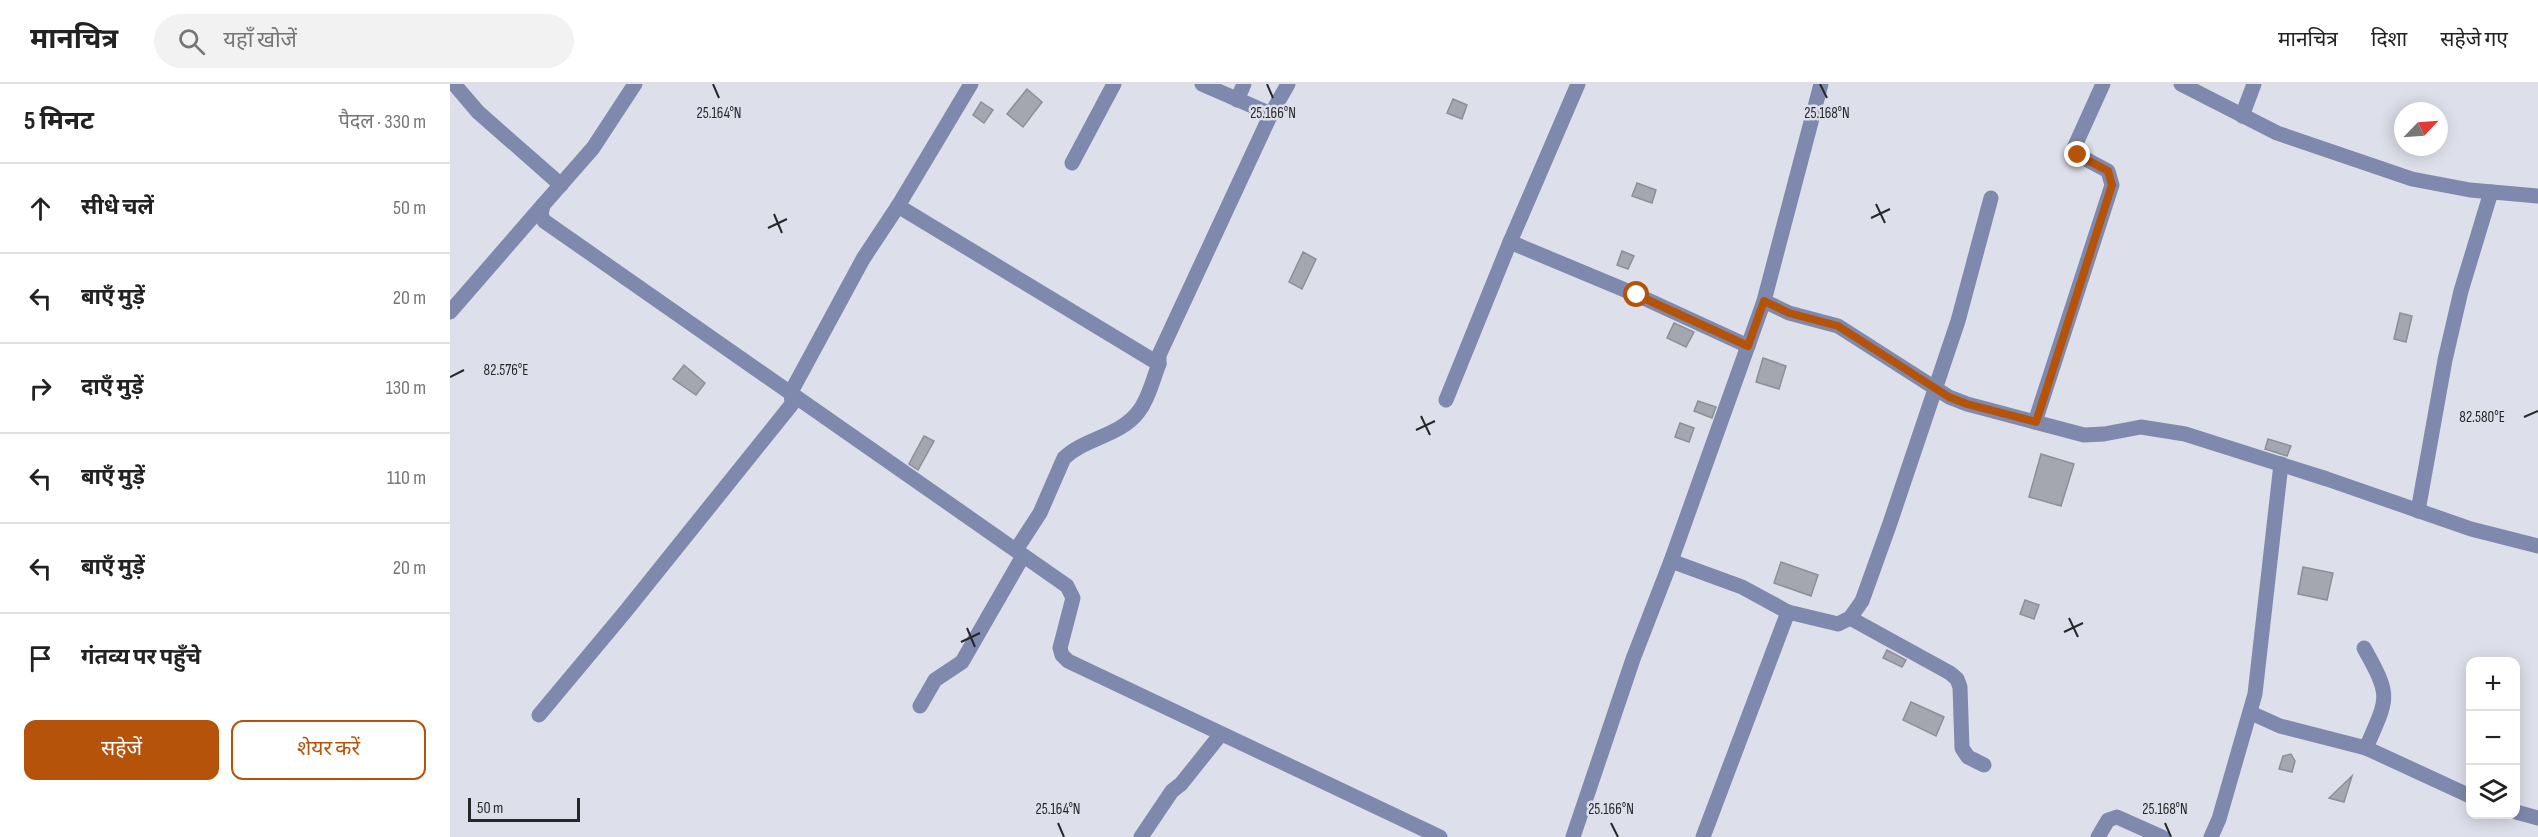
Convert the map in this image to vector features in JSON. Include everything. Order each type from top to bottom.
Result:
[{"type":"street","points":[[454,84],[478,112],[561,185]]},
{"type":"street","points":[[450,312],[592,148],[635,84]]},
{"type":"street","points":[[539,715],[792,404],[790,392],[863,259],[898,206],[970,84]]},
{"type":"street","points":[[1072,163],[1114,84]]},
{"type":"street","points":[[1202,84],[1271,114]]},
{"type":"street","points":[[1237,100],[1244,84]]},
{"type":"street","points":[[920,706],[935,680],[962,662],[1040,513],[1064,458],[1071,452],[1115,430],[1138,412],[1159,364],[1159,355],[1271,114],[1288,84]]},
{"type":"street","points":[[1446,400],[1510,242],[1578,84]]},
{"type":"street","points":[[1573,837],[1633,659],[1671,561],[1764,301],[1821,84]]},
{"type":"street","points":[[2036,422],[2112,185],[2108,171],[2078,155],[2074,148],[2103,84]]},
{"type":"street","points":[[2181,84],[2242,116],[2299,141],[2412,179],[2438,186],[2538,196]]},
{"type":"street","points":[[2242,116],[2254,84]]},
{"type":"street","points":[[2418,512],[2445,360],[2458,302],[2491,192]]},
{"type":"street","points":[[1671,561],[1742,587],[1788,612],[1838,624],[1850,618],[1862,601],[1936,388],[1958,321],[1991,198]]},
{"type":"street","points":[[543,205],[541,215],[544,221],[1071,591],[1071,609],[1060,648],[1068,661],[1440,837]]},
{"type":"street","points":[[898,206],[1159,364]]},
{"type":"street","points":[[1510,242],[1637,295],[1748,346]]},
{"type":"street","points":[[1764,301],[1789,313],[1838,326],[1936,388],[1967,404],[2084,435],[2104,435],[2125,429],[2151,428],[2185,434],[2471,529],[2538,546]]},
{"type":"street","points":[[2211,837],[2251,713],[2257,683],[2281,464]]},
{"type":"street","points":[[1703,837],[1788,612]]},
{"type":"street","points":[[1850,618],[1950,673],[1957,680],[1962,702],[1962,748],[1968,757],[1983,765]]},
{"type":"street","points":[[2364,648],[2382,679],[2385,699],[2366,748]]},
{"type":"street","points":[[2251,713],[2280,726],[2366,748],[2466,794]]},
{"type":"street","points":[[1142,837],[1172,791],[1181,784],[1221,734]]},
{"type":"street","points":[[2520,813],[2538,818]]},
{"type":"street","points":[[2098,837],[2108,820],[2117,817],[2162,837]]},
{"type":"building","points":[[1027,89],[1042,102],[1023,127],[1007,114]]},
{"type":"building","points":[[1453,99],[1467,105],[1462,119],[1447,113]]},
{"type":"building","points":[[981,102],[993,110],[984,123],[973,115]]},
{"type":"building","points":[[1637,183],[1656,190],[1652,203],[1632,196]]},
{"type":"building","points":[[1622,251],[1634,256],[1628,269],[1617,265]]},
{"type":"building","points":[[1303,252],[1316,259],[1302,289],[1289,282]]},
{"type":"building","points":[[2400,313],[2412,316],[2406,342],[2394,339]]},
{"type":"building","points":[[1674,323],[1694,332],[1686,347],[1667,338]]},
{"type":"building","points":[[1763,358],[1786,366],[1779,389],[1756,382]]},
{"type":"building","points":[[684,365],[705,383],[696,395],[673,379]]},
{"type":"building","points":[[1698,401],[1716,407],[1712,418],[1694,411]]},
{"type":"building","points":[[1680,423],[1694,428],[1689,442],[1675,437]]},
{"type":"building","points":[[924,436],[934,441],[918,470],[909,464]]},
{"type":"building","points":[[2268,439],[2291,446],[2287,456],[2265,449]]},
{"type":"building","points":[[2041,454],[2074,464],[2061,506],[2029,497]]},
{"type":"building","points":[[1781,562],[1818,575],[1811,596],[1774,583]]},
{"type":"building","points":[[2303,567],[2333,573],[2327,600],[2298,594]]},
{"type":"building","points":[[2025,600],[2039,605],[2034,619],[2020,614]]},
{"type":"building","points":[[1887,650],[1906,660],[1902,667],[1883,658]]},
{"type":"building","points":[[1911,702],[1944,717],[1936,736],[1903,720]]},
{"type":"building","points":[[2291,754],[2295,761],[2292,772],[2279,769],[2283,756]]},
{"type":"building","points":[[2352,776],[2344,802],[2329,798]]},
{"type":"route","points":[[1637,295],[1748,346],[1764,301],[1789,313],[1838,326],[1949,397],[2005,415],[2036,422],[2112,185],[2108,171],[2078,155]]}]
